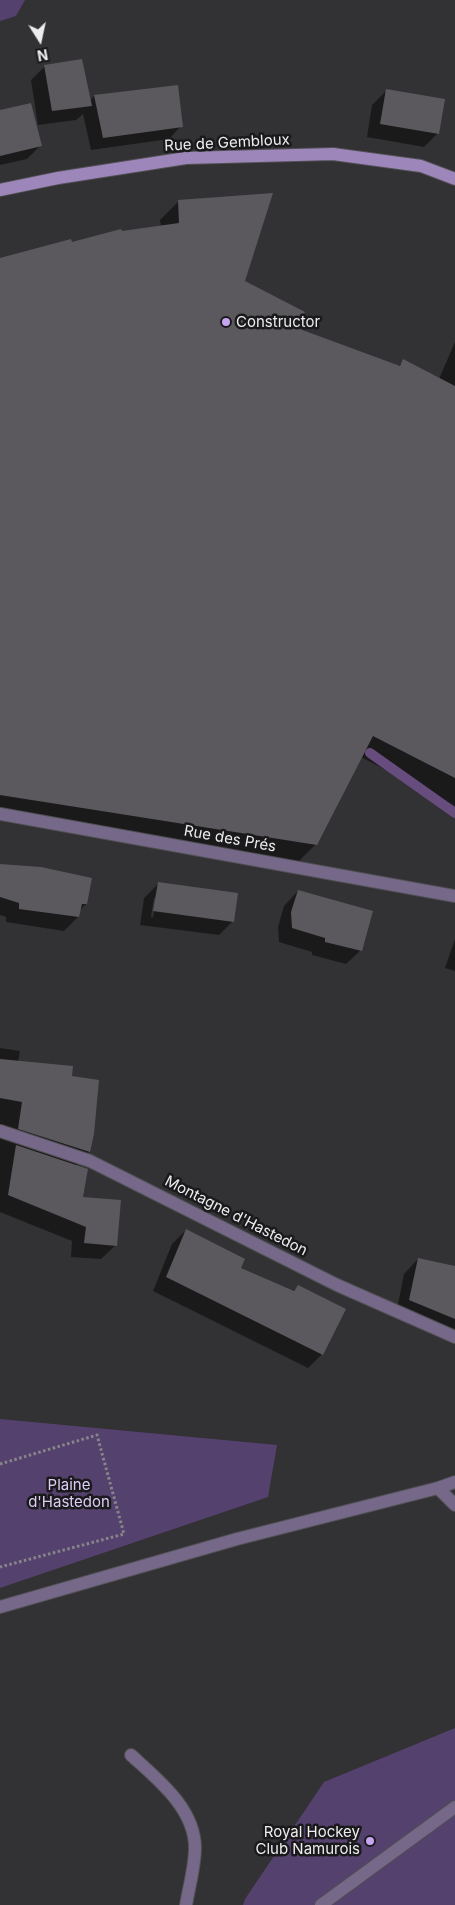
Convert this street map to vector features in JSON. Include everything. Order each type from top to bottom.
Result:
[{"type":"main road","name":"Rue de Gembloux","points":[[0,190],[58,178],[186,158],[333,154],[421,166],[455,179]]},
{"type":"street","name":"Rue des Prés","points":[[0,814],[455,896]]},
{"type":"street","name":"Montagne d'Hastedon","points":[[0,1131],[90,1161],[337,1285],[455,1337]]},
{"type":"street","points":[[0,1607],[237,1539],[438,1488],[455,1482]]},
{"type":"street","points":[[438,1488],[455,1505]]},
{"type":"street","points":[[131,1755],[170,1791],[190,1824],[195,1847],[186,1905]]},
{"type":"street","points":[[321,1905],[455,1807]]},
{"type":"path","points":[[0,1464],[97,1435],[124,1534],[0,1567]]},
{"type":"green space","points":[[0,0],[25,0],[16,16],[0,21]]},
{"type":"green space","name":"Plaine d'Hastedon","points":[[0,1419],[277,1445],[268,1497],[0,1588]]},
{"type":"green space","name":"Royal Hockey Club Namurois","points":[[455,1728],[455,1905],[243,1905],[245,1899],[324,1782]]},
{"type":"building","points":[[82,59],[92,106],[52,111],[44,65]]},
{"type":"building","points":[[178,85],[183,127],[103,138],[94,95]]},
{"type":"building","points":[[386,89],[445,99],[439,134],[380,124]]},
{"type":"building","points":[[31,103],[42,146],[0,156],[0,110]]},
{"type":"building","points":[[273,193],[245,281],[305,312],[297,328],[400,366],[403,359],[455,386],[455,778],[373,736],[317,845],[0,795],[0,258],[71,239],[72,242],[121,229],[122,231],[179,223],[178,200]]},
{"type":"building","points":[[0,864],[41,867],[92,878],[87,904],[82,904],[79,917],[19,909],[19,903],[0,897]]},
{"type":"building","points":[[158,882],[238,893],[234,922],[153,911]]},
{"type":"building","points":[[298,890],[373,911],[362,951],[325,942],[325,938],[292,928],[291,912]]},
{"type":"building","points":[[0,1059],[73,1066],[72,1076],[99,1080],[94,1134],[90,1152],[18,1129],[22,1102],[0,1098]]},
{"type":"building","points":[[16,1145],[88,1169],[83,1197],[121,1200],[117,1246],[84,1243],[86,1227],[8,1195]]},
{"type":"building","points":[[186,1229],[245,1259],[241,1268],[294,1291],[298,1285],[346,1309],[323,1355],[166,1277]]},
{"type":"building","points":[[418,1258],[455,1266],[455,1319],[409,1300]]},
{"type":"waterway","points":[[370,753],[455,813]]},
{"type":"place","name":"Constructor","points":[[226,322]]},
{"type":"place","name":"Royal Hockey Club Namurois","points":[[370,1841]]}]
